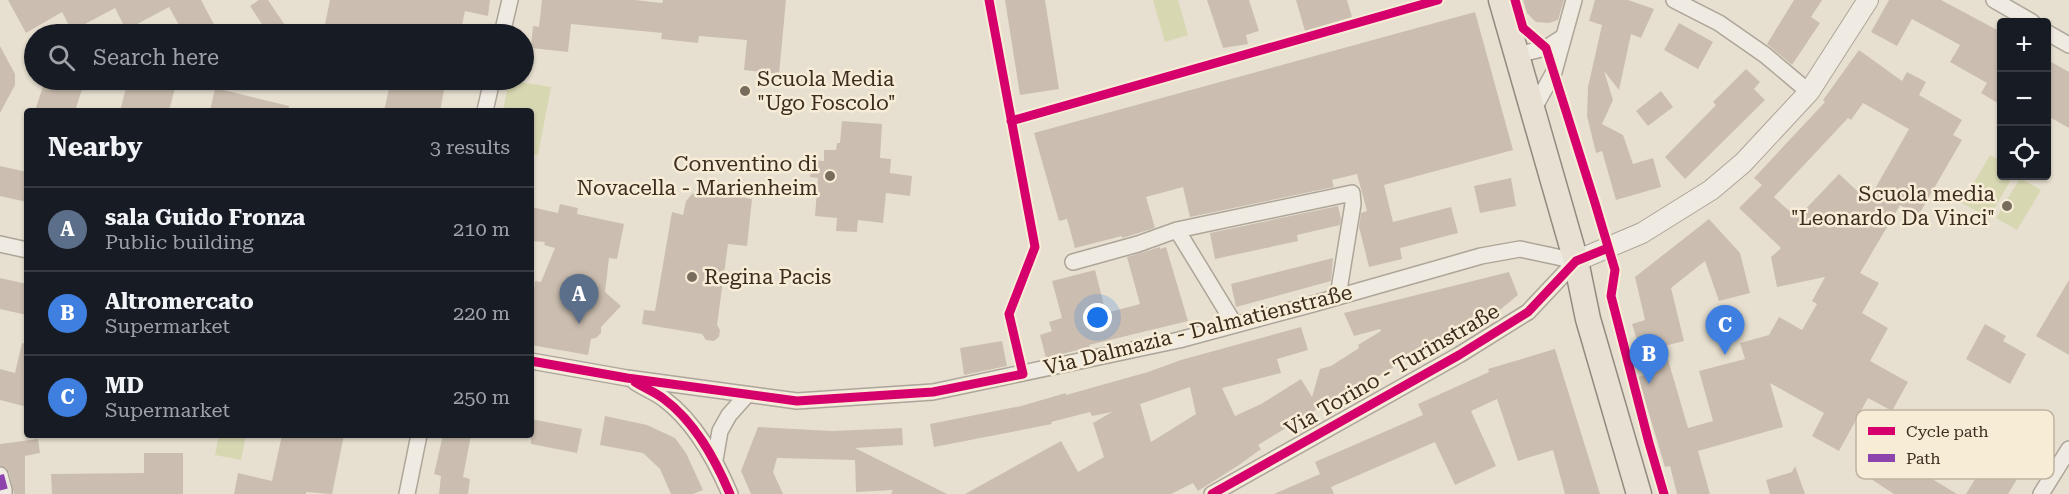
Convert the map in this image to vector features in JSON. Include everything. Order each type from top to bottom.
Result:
[{"type":"main road","points":[[1501,0],[1576,261],[1588,319],[1639,494]]},
{"type":"street","points":[[504,24],[510,0]]},
{"type":"street","points":[[1533,110],[1554,72],[1574,0]]},
{"type":"street","points":[[1674,0],[1719,23],[1765,55],[1809,92]]},
{"type":"street","points":[[1576,261],[1642,233],[1712,190],[1743,163],[1809,92],[1868,0]]},
{"type":"street","points":[[1995,0],[2025,18]]},
{"type":"street","points":[[2051,35],[2069,45]]},
{"type":"street","points":[[1516,55],[1546,48],[1563,37]]},
{"type":"street","points":[[486,108],[490,90]]},
{"type":"street","points":[[1073,262],[1177,231],[1352,193],[1353,204],[1338,296]]},
{"type":"street","points":[[1177,231],[1234,325]]},
{"type":"street","points":[[0,244],[24,249]]},
{"type":"street","name":"Via Dalmazia - Dalmatienstraße","points":[[534,362],[746,396],[797,401],[933,392],[1101,357],[1234,325],[1481,256],[1520,249],[1576,261]]},
{"type":"street","name":"Via Torino - Turinstraße","points":[[1212,494],[1459,355],[1528,312],[1576,261]]},
{"type":"street","points":[[627,378],[663,398],[688,423],[715,460],[730,494]]},
{"type":"street","points":[[715,460],[720,430],[729,415],[746,396]]},
{"type":"street","points":[[408,494],[417,438]]},
{"type":"street","points":[[2054,473],[2069,449]]},
{"type":"street","points":[[0,475],[4,494]]},
{"type":"street","points":[[2041,494],[2050,479]]},
{"type":"green space","points":[[1153,0],[1178,0],[1188,35],[1165,42]]},
{"type":"green space","points":[[534,84],[551,87],[538,155],[534,154],[534,108],[504,108],[507,90],[534,90]]},
{"type":"green space","points":[[1990,155],[1997,159],[1997,180],[2011,180],[1989,218],[1962,203]]},
{"type":"green space","points":[[2019,180],[2024,180],[2041,190],[2017,230],[1996,218]]},
{"type":"green space","points":[[218,438],[245,438],[241,460],[215,455]]},
{"type":"building","points":[[8,0],[201,0],[214,24],[178,24],[169,7],[137,24],[123,24],[115,8],[85,24],[68,24],[62,12],[41,24],[24,24],[24,29]]},
{"type":"building","points":[[259,0],[268,0],[284,24],[262,24],[250,6]]},
{"type":"building","points":[[330,0],[490,0],[488,16],[465,11],[462,24],[325,24]]},
{"type":"building","points":[[542,0],[635,0],[662,3],[663,0],[786,0],[779,74],[744,70],[747,40],[699,36],[698,43],[661,39],[662,33],[571,24],[568,52],[534,48],[534,26],[539,27]]},
{"type":"building","points":[[1005,0],[1045,0],[1059,89],[1020,95]]},
{"type":"building","points":[[1207,0],[1249,0],[1259,31],[1246,35],[1248,44],[1223,48]]},
{"type":"building","points":[[1296,0],[1347,0],[1352,17],[1305,31]]},
{"type":"building","points":[[1523,0],[1564,0],[1558,20],[1549,23],[1536,22],[1527,13]]},
{"type":"building","points":[[1595,0],[1628,0],[1654,9],[1641,38],[1631,34],[1619,90],[1604,71],[1613,100],[1602,124],[1623,135],[1633,164],[1653,158],[1661,187],[1616,200],[1602,151],[1596,153],[1587,116],[1588,87],[1602,25],[1589,21]]},
{"type":"building","points":[[1794,0],[1822,0],[1811,17],[1820,23],[1792,65],[1767,44]]},
{"type":"building","points":[[1889,0],[1941,0],[1997,30],[1997,103],[1981,93],[1987,83],[1950,62],[1960,45],[1912,19],[1897,46],[1871,32]]},
{"type":"building","points":[[1475,12],[1513,150],[1384,185],[1393,222],[1451,207],[1458,233],[1400,248],[1402,259],[1369,267],[1359,227],[1361,213],[1367,211],[1357,174],[1332,180],[1334,187],[1190,217],[1183,187],[1146,197],[1155,228],[1075,248],[1067,219],[1059,221],[1034,133]]},
{"type":"building","points":[[1679,23],[1713,42],[1698,69],[1664,50]]},
{"type":"building","points":[[0,46],[15,74],[15,85],[0,113]]},
{"type":"building","points":[[1859,50],[1902,81],[1907,72],[1926,82],[1919,95],[1962,120],[1953,135],[1962,140],[1918,216],[1900,205],[1860,273],[1879,283],[1862,313],[1888,328],[1870,361],[1908,382],[1893,410],[1868,398],[1861,410],[1856,410],[1856,420],[1839,451],[1812,436],[1824,413],[1770,383],[1783,427],[1698,451],[1710,494],[1677,494],[1670,466],[1665,467],[1638,377],[1648,374],[1632,324],[1645,320],[1635,277],[1709,219],[1740,253],[1750,293],[1719,301],[1705,261],[1671,288],[1684,341],[1664,346],[1688,428],[1713,421],[1699,371],[1745,359],[1740,343],[1769,335],[1779,317],[1802,330],[1817,304],[1812,301],[1825,277],[1777,287],[1771,257],[1781,248],[1739,208],[1762,185],[1754,178],[1825,102],[1823,100]],"holes":[[[1863,103],[1909,129],[1868,201],[1839,174],[1797,218],[1774,197],[1848,118],[1851,120]]]},
{"type":"building","points":[[2051,62],[2069,72],[2069,128],[2051,118]]},
{"type":"building","points":[[1746,69],[1760,82],[1754,89],[1765,100],[1685,179],[1665,157],[1716,105],[1713,102]]},
{"type":"building","points":[[42,90],[82,90],[76,108],[36,108]]},
{"type":"building","points":[[125,90],[174,90],[170,108],[121,108]]},
{"type":"building","points":[[215,90],[223,90],[289,106],[289,108],[211,108]]},
{"type":"building","points":[[389,90],[444,90],[441,108],[385,108]]},
{"type":"building","points":[[1661,91],[1673,107],[1648,126],[1636,111]]},
{"type":"building","name":"Conventino di Novacella - Marienheim","points":[[842,121],[882,124],[880,158],[891,159],[890,173],[912,176],[910,196],[886,193],[883,223],[858,220],[857,232],[836,231],[837,218],[815,216],[818,178],[810,177],[812,160],[824,161],[824,150],[836,150],[837,143],[840,143]]},
{"type":"building","points":[[0,166],[24,171],[24,201],[0,196]]},
{"type":"building","points":[[1511,178],[1516,206],[1480,213],[1474,186]]},
{"type":"building","name":"Regina Pacis","points":[[700,192],[725,198],[725,194],[752,199],[747,246],[728,244],[717,325],[720,330],[719,337],[714,341],[706,340],[702,334],[642,324],[644,310],[655,311],[672,212],[683,215],[686,201],[692,194]]},
{"type":"building","points":[[560,204],[578,208],[577,214],[624,224],[617,259],[609,258],[605,292],[621,306],[601,327],[601,333],[591,339],[588,355],[534,346],[535,281],[541,282],[555,248],[544,245],[545,242],[534,241],[534,208],[558,213]]},
{"type":"building","points":[[1338,206],[1340,225],[1297,235],[1298,241],[1215,259],[1210,233]]},
{"type":"building","points":[[1160,247],[1160,249],[1166,247],[1188,321],[1046,358],[1040,335],[1052,331],[1049,322],[1062,318],[1052,281],[1095,270],[1106,313],[1140,304],[1127,257]]},
{"type":"building","points":[[1333,258],[1331,281],[1236,307],[1231,284]]},
{"type":"building","points":[[1509,272],[1518,295],[1473,332],[1467,325],[1323,408],[1322,406],[1258,445],[1261,449],[1198,491],[1193,483],[1171,494],[965,494],[1061,441],[1078,472],[1104,457],[1093,423],[1112,412],[1092,416],[1090,412],[1051,422],[1052,424],[934,447],[930,424],[1021,406],[1066,393],[1066,395],[1301,327],[1308,350],[1277,359],[1281,373],[1222,388],[1235,416],[1261,404],[1301,379],[1312,397],[1320,369],[1331,366],[1381,331],[1380,329],[1354,336],[1344,313]],"holes":[[[1190,387],[1196,414],[1151,442],[1140,404]]]},
{"type":"building","points":[[0,278],[24,283],[24,314],[0,309]]},
{"type":"building","points":[[2069,280],[2069,355],[2036,336]]},
{"type":"building","points":[[1985,324],[2006,336],[2003,341],[2026,354],[2010,384],[1966,359]]},
{"type":"building","points":[[1002,341],[1007,366],[964,375],[960,348]]},
{"type":"building","points":[[22,343],[24,343],[24,406],[0,400],[0,369],[15,373]]},
{"type":"building","points":[[1555,349],[1600,494],[1565,494],[1553,450],[1518,461],[1497,399],[1471,411],[1496,466],[1455,485],[1435,442],[1331,487],[1334,494],[1274,494],[1320,474],[1315,462],[1423,415],[1418,404],[1489,372],[1488,369]]},
{"type":"building","points":[[605,416],[647,425],[675,438],[686,453],[703,490],[693,494],[671,494],[660,469],[643,453],[600,445]]},
{"type":"building","points":[[534,420],[582,429],[577,453],[531,444],[531,438],[534,438]]},
{"type":"building","points":[[758,427],[832,431],[902,428],[903,445],[855,448],[947,494],[891,494],[893,490],[856,492],[855,460],[777,458],[773,472],[783,494],[751,494],[741,471]]},
{"type":"building","points":[[281,438],[343,438],[332,494],[306,492],[306,494],[234,494],[238,473],[272,481]]},
{"type":"building","points":[[442,438],[470,438],[463,477],[470,479],[468,494],[439,494],[441,476],[434,474]]},
{"type":"building","points":[[38,439],[40,453],[25,456],[25,494],[14,494],[9,472],[0,466],[0,444]]},
{"type":"building","points":[[144,453],[183,453],[183,494],[52,494],[51,474],[144,473]]},
{"type":"building","points":[[1795,466],[1805,494],[1770,494],[1766,480],[1792,472]]},
{"type":"building","points":[[1871,479],[1932,479],[1957,494],[1894,494]]},
{"type":"building","points":[[1975,479],[2017,479],[2008,494],[1966,494]]},
{"type":"marked path","points":[[0,475],[4,494]]},
{"type":"cycle path","points":[[534,362],[627,378],[797,401],[933,392],[1023,374],[1009,314],[1035,247],[989,0]]},
{"type":"cycle path","points":[[1011,121],[1438,0]]},
{"type":"cycle path","points":[[1515,0],[1523,28],[1546,48],[1595,203],[1615,270],[1611,296],[1664,494]]},
{"type":"cycle path","points":[[1212,494],[1459,355],[1528,312],[1576,261],[1608,248]]},
{"type":"cycle path","points":[[635,382],[664,399],[695,430],[711,455],[730,494]]},
{"type":"place","name":"Scuola Media \"Ugo Foscolo\"","points":[[745,91]]},
{"type":"place","name":"Conventino di Novacella - Marienheim","points":[[830,176]]},
{"type":"place","name":"Scuola media \"Leonardo Da Vinci\"","points":[[2007,206]]},
{"type":"place","name":"Regina Pacis","points":[[692,277]]},
{"type":"place","name":"sala Guido Fronza","points":[[579,324]]},
{"type":"place","name":"MD","points":[[1725,355]]},
{"type":"place","name":"Altromercato","points":[[1649,384]]}]
